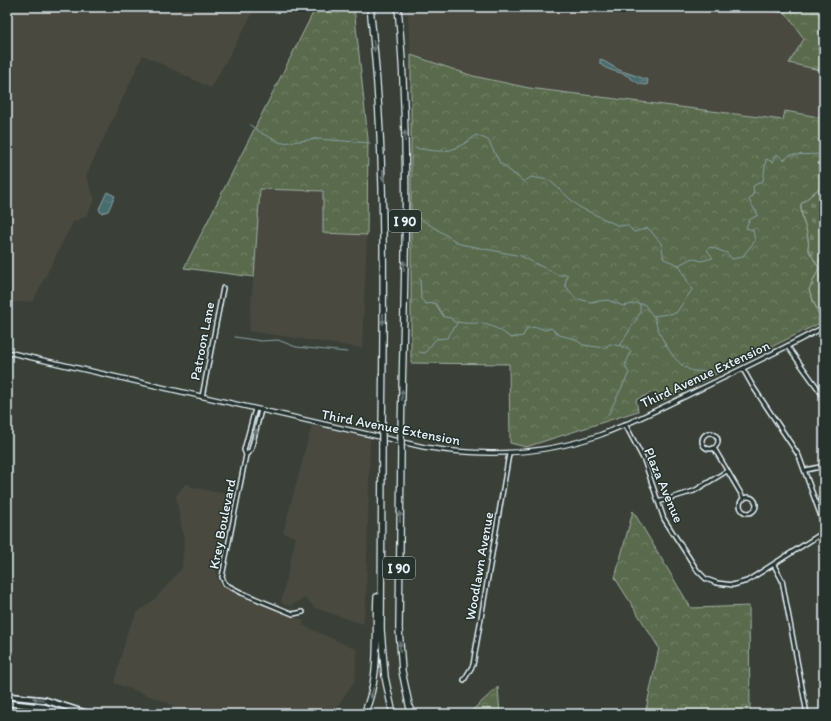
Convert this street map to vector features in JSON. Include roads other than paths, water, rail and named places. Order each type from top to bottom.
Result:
[{"type":"highway","name":"I 90","points":[[370,7],[379,102],[384,267],[381,569],[382,644],[387,685],[393,714]]},
{"type":"highway","name":"I 90","points":[[398,7],[403,80],[405,177],[399,629],[402,671],[411,714]]},
{"type":"highway","points":[[364,714],[372,694],[376,672],[377,603],[381,569]]},
{"type":"main road","points":[[7,696],[45,700],[89,714]]},
{"type":"main road","points":[[7,703],[44,707],[70,714]]},
{"type":"street","name":"Patroon Lane","points":[[202,397],[223,288]]},
{"type":"street","name":"Third Avenue Extension","points":[[7,352],[424,447],[462,453],[509,454],[542,449],[582,440],[625,424],[743,369],[824,327]]},
{"type":"street","points":[[788,347],[824,397]]},
{"type":"street","points":[[743,369],[752,385],[800,456],[824,525]]},
{"type":"street","name":"Krey Boulevard","points":[[254,409],[244,450],[246,455],[222,574],[224,581],[229,586],[242,593],[293,614],[303,612]]},
{"type":"street","name":"Krey Boulevard","points":[[246,455],[251,450],[261,410]]},
{"type":"street","name":"Plaza Avenue","points":[[625,424],[644,460],[664,519],[701,575],[712,582],[723,585],[740,583],[774,565],[824,532]]},
{"type":"street","points":[[710,433],[717,437],[718,442],[714,448],[709,449],[702,444],[702,439],[705,434],[710,433]]},
{"type":"street","points":[[714,448],[744,498]]},
{"type":"street","name":"Woodlawn Avenue","points":[[464,680],[473,665],[509,454]]},
{"type":"street","points":[[806,470],[824,466]]},
{"type":"street","points":[[658,502],[694,491],[727,471]]},
{"type":"street","points":[[744,498],[754,500],[756,504],[753,511],[748,513],[742,509],[741,502],[744,498]]},
{"type":"street","points":[[774,565],[782,580],[807,714]]},
{"type":"water","points":[[600,59],[619,70],[648,80],[647,85],[640,84],[624,74],[605,68],[600,64]]},
{"type":"water","points":[[107,192],[115,196],[108,211],[101,213],[99,209]]},
{"type":"waterway","points":[[250,125],[263,134],[281,143],[317,139],[370,143]]},
{"type":"waterway","points":[[415,148],[433,151],[454,149],[476,135],[488,140],[500,163],[524,182],[531,177],[549,180],[579,207],[619,226],[627,225],[634,232],[648,228],[661,243],[664,259],[679,265]]},
{"type":"waterway","points":[[419,352],[425,353],[436,339],[447,338],[458,322],[477,323],[491,326],[511,338],[523,336],[527,328],[537,327],[545,330],[551,328],[559,335],[575,339],[583,345],[605,348],[610,344],[620,346],[640,313],[640,304],[644,304],[653,316],[676,313],[692,290],[679,265],[692,258],[701,261],[713,258],[707,250],[710,247],[727,253],[732,259],[742,257],[755,241],[753,230],[746,228],[749,220],[758,215],[749,200],[754,193],[753,186],[763,181],[766,159],[773,162],[777,154],[784,160],[790,155],[824,154]]},
{"type":"waterway","points":[[419,218],[460,244],[521,256],[558,275],[567,275],[565,285],[575,298],[590,302],[608,300],[623,306],[637,303],[640,304]]},
{"type":"waterway","points":[[420,278],[421,299],[426,304],[435,303],[444,317],[451,318],[454,322],[457,322]]},
{"type":"waterway","points":[[654,316],[662,339],[677,361],[690,370],[709,371]]},
{"type":"waterway","points":[[235,337],[261,341],[278,340],[296,347],[347,352]]},
{"type":"waterway","points":[[608,415],[629,373],[625,366],[631,351],[621,346]]}]
